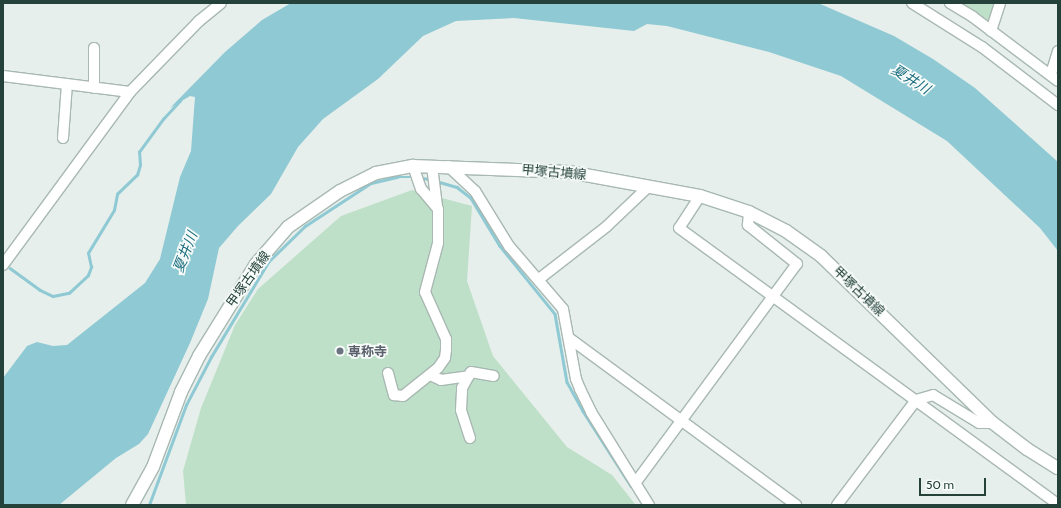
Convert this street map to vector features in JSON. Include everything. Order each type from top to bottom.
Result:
[{"type":"main road","name":"甲塚古墳線","points":[[132,505],[152,467],[181,392],[196,362],[256,264],[288,227],[340,191],[376,174],[432,169],[448,166],[550,170],[700,196],[748,212],[786,231],[831,265],[993,422],[1027,449],[1058,468]]},
{"type":"street","points":[[3,265],[130,92],[199,21],[221,3]]},
{"type":"street","points":[[912,3],[982,47],[1058,106]]},
{"type":"street","points":[[950,3],[1055,77],[1058,51]]},
{"type":"street","points":[[991,31],[1000,3]]},
{"type":"street","points":[[94,48],[94,88]]},
{"type":"street","points":[[3,76],[130,92]]},
{"type":"street","points":[[63,138],[67,84]]},
{"type":"street","points":[[448,166],[475,191],[509,246],[539,279],[563,310],[575,374],[580,389],[591,412],[649,505]]},
{"type":"street","points":[[388,373],[394,395],[398,398],[430,375],[442,363],[446,350],[446,339],[425,292],[438,242],[436,201],[432,169]]},
{"type":"street","points":[[414,170],[421,189],[436,201]]},
{"type":"street","points":[[539,279],[606,227],[649,186]]},
{"type":"street","points":[[700,196],[679,228],[1058,504]]},
{"type":"street","points":[[636,482],[797,264],[748,225],[748,212]]},
{"type":"street","points":[[569,338],[796,505]]},
{"type":"street","points":[[430,375],[441,380],[469,376],[475,372],[494,376]]},
{"type":"street","points":[[469,376],[460,395],[461,410],[470,438]]},
{"type":"street","points":[[837,505],[916,400],[933,395],[979,423],[993,422]]},
{"type":"green space","points":[[959,3],[996,3],[990,21]]},
{"type":"green space","points":[[412,190],[472,206],[467,281],[493,356],[567,447],[612,475],[635,504],[186,505],[183,471],[201,408],[235,325],[258,289],[341,216]]},
{"type":"water","name":"夏井川","points":[[291,3],[818,3],[894,36],[933,59],[975,88],[1058,162],[1058,251],[1040,228],[947,141],[841,76],[769,52],[667,26],[647,24],[634,31],[514,18],[456,21],[423,36],[378,79],[323,119],[298,147],[271,194],[238,226],[219,248],[208,299],[190,343],[148,434],[139,444],[116,458],[59,505],[3,505],[3,378],[27,346],[37,342],[53,346],[67,345],[145,283],[160,259],[180,177],[191,151],[195,97],[190,96],[170,108],[225,52],[262,20]]},
{"type":"waterway","points":[[10,268],[40,290],[53,296],[69,293],[88,275],[91,267],[88,253],[114,210],[117,194],[137,175],[140,165],[139,152],[163,119],[180,101]]},
{"type":"waterway","points":[[149,505],[186,405],[211,357],[269,261],[305,226],[371,183],[397,177],[414,177]]},
{"type":"waterway","points":[[420,178],[431,179]]},
{"type":"waterway","points":[[436,181],[457,187],[471,198],[500,246],[555,314],[567,382],[583,411],[631,486]]},
{"type":"place","name":"専称寺","points":[[340,351]]}]
